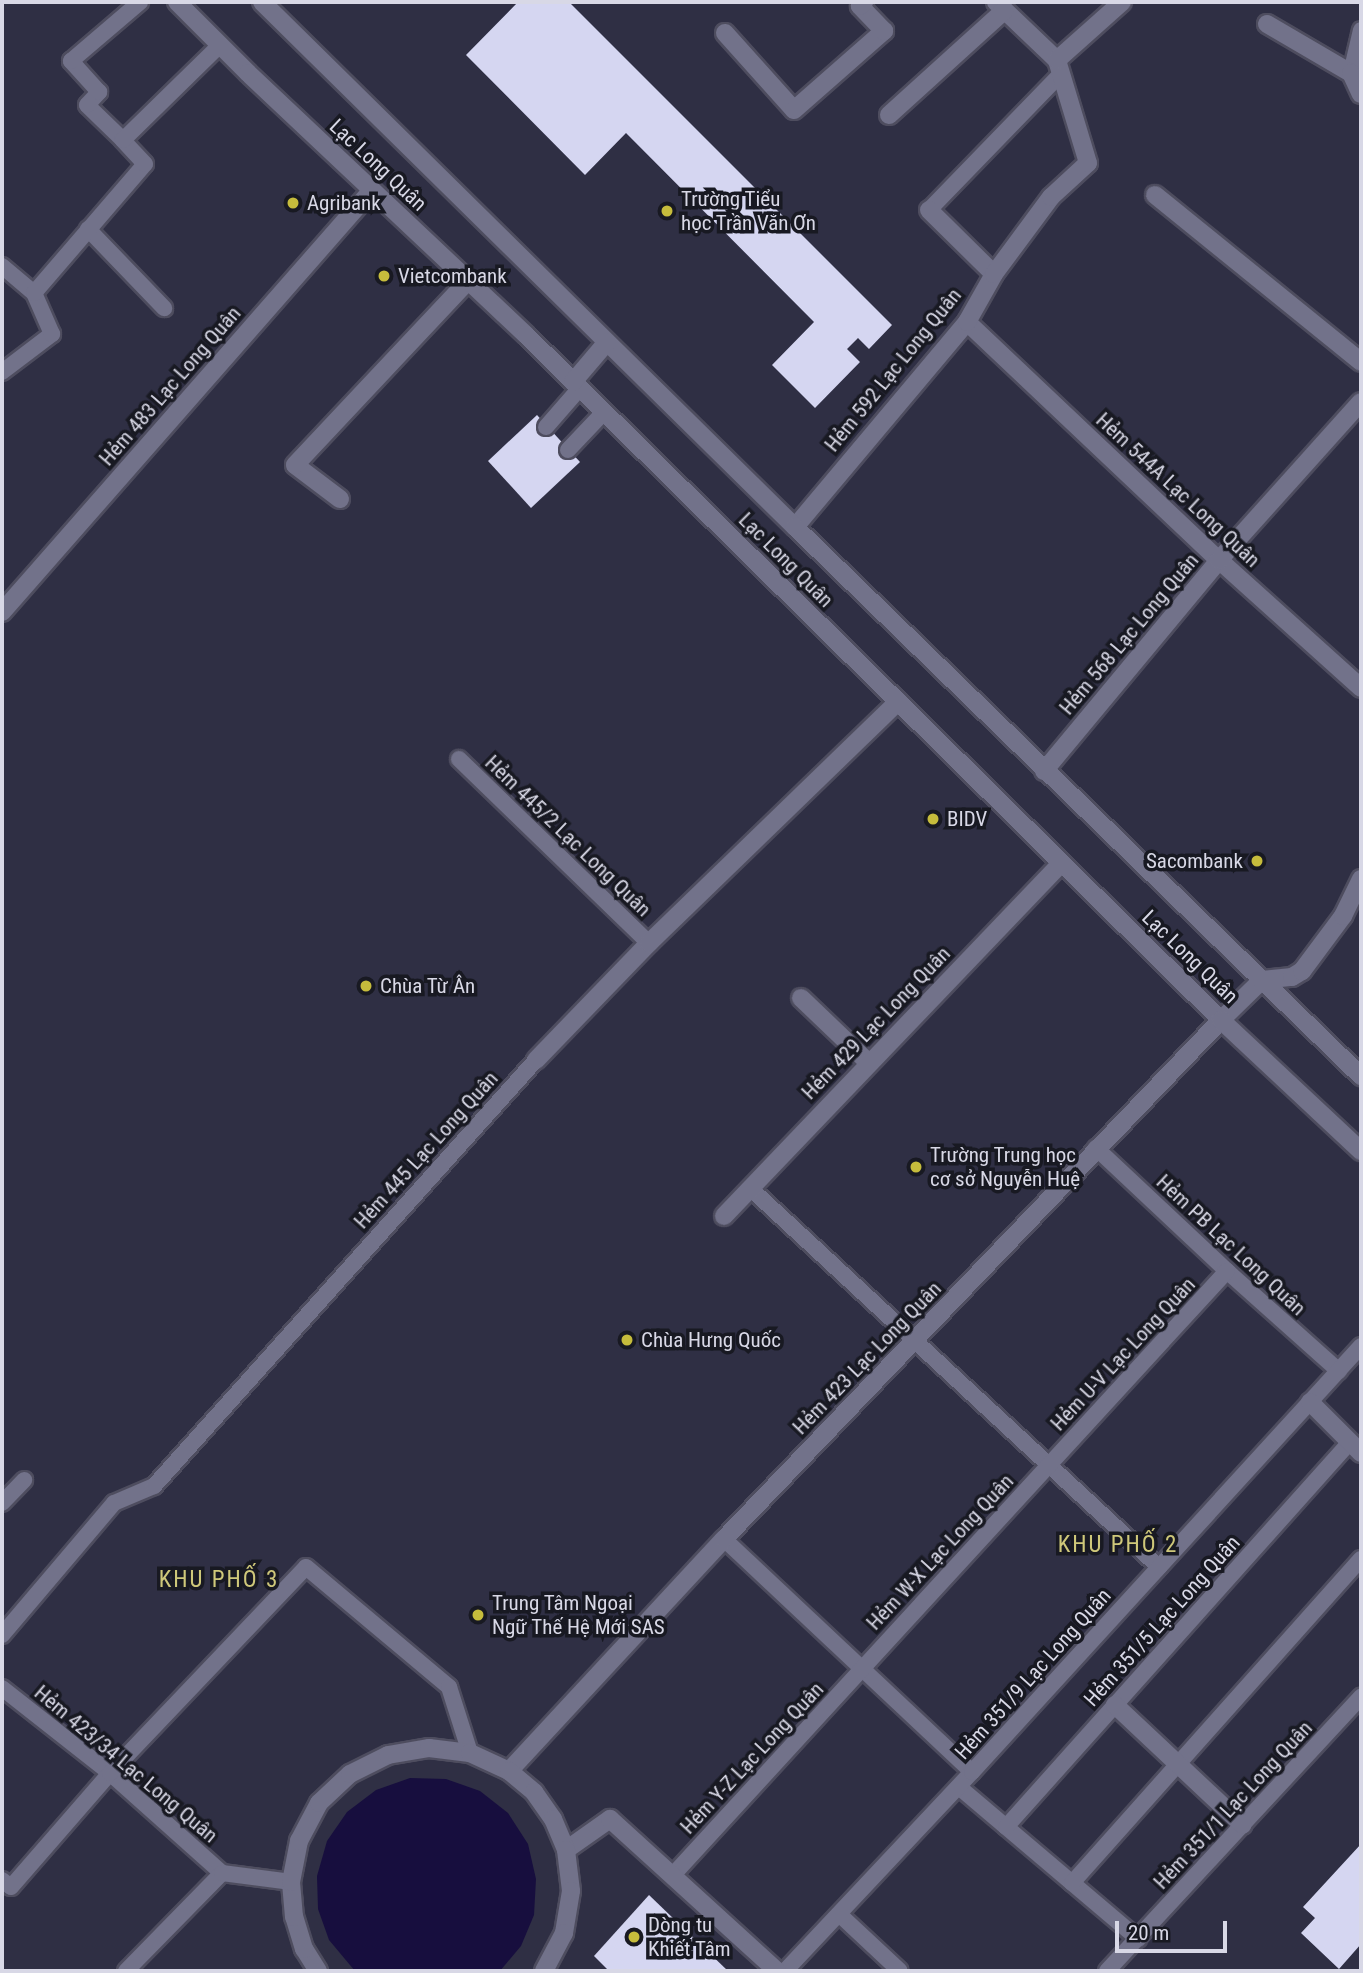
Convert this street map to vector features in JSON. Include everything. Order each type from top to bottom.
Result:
[{"type":"street","name":"Lạc Long Quân","points":[[177,2],[604,412],[1221,1020],[1361,1151]]},
{"type":"street","name":"Lạc Long Quân","points":[[262,2],[1044,771],[1361,1076]]},
{"type":"street","points":[[724,33],[794,110],[884,31],[859,6],[864,2]]},
{"type":"street","points":[[889,115],[1001,6],[1059,67],[1122,2]]},
{"type":"street","points":[[1268,24],[1351,73],[1361,94]]},
{"type":"street","name":"Hẻm 592 Lạc Long Quân","points":[[795,527],[967,322],[994,274],[1051,197],[1088,163],[1059,67]]},
{"type":"street","name":"Hẻm 483 Lạc Long Quân","points":[[2,612],[372,190]]},
{"type":"street","points":[[1154,195],[1361,362]]},
{"type":"street","points":[[929,211],[994,274]]},
{"type":"street","points":[[340,499],[295,465],[468,281]]},
{"type":"street","name":"Hẻm 544A Lạc Long Quân","points":[[967,322],[1219,560],[1361,688]]},
{"type":"street","points":[[576,385],[607,342]]},
{"type":"street","name":"Hẻm 568 Lạc Long Quân","points":[[1044,771],[1219,560],[1361,401]]},
{"type":"street","name":"Hẻm 445 Lạc Long Quân","points":[[536,1060],[649,943],[898,702]]},
{"type":"street","name":"Hẻm 429 Lạc Long Quân","points":[[724,1216],[1061,863]]},
{"type":"street","points":[[1262,980],[1293,977],[1302,971],[1343,916],[1361,879]]},
{"type":"street","name":"Hẻm 423 Lạc Long Quân","points":[[509,1771],[724,1539],[1096,1148],[1262,980]]},
{"type":"street","points":[[802,998],[869,1063]]},
{"type":"street","points":[[1310,1402],[1356,1447]]},
{"type":"street","points":[[1115,1705],[1243,1825]]},
{"type":"street","points":[[318,1971],[304,1950],[294,1917],[291,1882],[299,1841],[319,1803],[350,1774],[387,1755],[429,1748],[470,1753],[509,1771],[534,1792],[553,1819],[566,1850],[571,1891],[564,1933],[544,1971]]},
{"type":"street","points":[[566,1850],[610,1819],[777,1971]]},
{"type":"lane","points":[[34,293],[145,164],[87,104],[100,92],[71,61],[140,2]]},
{"type":"lane","points":[[1351,73],[1361,30]]},
{"type":"lane","points":[[123,140],[220,45]]},
{"type":"lane","points":[[929,211],[1059,67]]},
{"type":"lane","points":[[88,229],[164,308]]},
{"type":"lane","points":[[2,266],[34,293],[52,334],[2,373]]},
{"type":"lane","points":[[546,427],[576,385]]},
{"type":"lane","points":[[568,450],[604,412]]},
{"type":"lane","name":"Hẻm 445/2 Lạc Long Quân","points":[[459,759],[649,943]]},
{"type":"lane","name":"Hẻm 445 Lạc Long Quân","points":[[2,1635],[114,1503],[154,1486],[536,1060]]},
{"type":"lane","name":"Hẻm PB Lạc Long Quân","points":[[1096,1148],[1339,1371]]},
{"type":"lane","points":[[750,1188],[1159,1567]]},
{"type":"lane","name":"Hẻm U-V Lạc Long Quân","points":[[1049,1465],[1227,1271]]},
{"type":"lane","name":"Hẻm 351/9 Lạc Long Quân","points":[[785,1971],[959,1787],[1361,1346]]},
{"type":"lane","name":"Hẻm 351/5 Lạc Long Quân","points":[[1006,1827],[1115,1705],[1356,1447]]},
{"type":"lane","name":"Hẻm W-X Lạc Long Quân","points":[[862,1669],[1049,1465]]},
{"type":"lane","points":[[2,1503],[23,1479]]},
{"type":"lane","points":[[724,1539],[972,1772]]},
{"type":"lane","points":[[1072,1883],[1361,1559]]},
{"type":"lane","points":[[2,1880],[11,1887],[110,1773],[306,1567],[449,1687],[470,1753]]},
{"type":"lane","name":"Hẻm Y-Z Lạc Long Quân","points":[[672,1876],[862,1669]]},
{"type":"lane","name":"Hẻm 423/34 Lạc Long Quân","points":[[2,1688],[110,1773],[222,1873]]},
{"type":"lane","name":"Hẻm 351/1 Lạc Long Quân","points":[[1107,1971],[1361,1698]]},
{"type":"lane","points":[[959,1787],[1138,1939]]},
{"type":"lane","points":[[126,1971],[222,1873],[291,1882]]},
{"type":"lane","points":[[839,1914],[900,1971]]},
{"type":"shaded area","points":[[410,1778],[446,1779],[480,1791],[508,1813],[528,1844],[536,1879],[534,1915],[521,1946],[500,1971],[355,1971],[329,1940],[318,1909],[317,1876],[327,1841],[347,1812],[376,1790]]},
{"type":"building","points":[[518,2],[569,2],[892,325],[869,349],[858,338],[847,349],[860,362],[815,408],[772,365],[814,322],[626,133],[585,175],[466,55]]},
{"type":"building","points":[[537,415],[580,462],[531,508],[488,461]]},
{"type":"building","points":[[1361,1844],[1361,1944],[1339,1969],[1301,1933],[1315,1918],[1303,1907]]},
{"type":"building","points":[[649,1895],[728,1971],[609,1971],[594,1956]]},
{"type":"place","name":"Agribank","points":[[293,203]]},
{"type":"place","name":"Trường Tiểu học Trần Văn Ơn","points":[[667,211]]},
{"type":"place","name":"Vietcombank","points":[[384,276]]},
{"type":"place","name":"BIDV","points":[[933,819]]},
{"type":"place","name":"Sacombank","points":[[1257,861]]},
{"type":"place","name":"Chùa Từ Ân","points":[[366,986]]},
{"type":"place","name":"Trường Trung học cơ sở Nguyễn Huệ","points":[[916,1167]]},
{"type":"place","name":"Chùa Hưng Quốc","points":[[627,1340]]},
{"type":"place","name":"Trung Tâm Ngoại Ngữ Thế Hệ Mới SAS","points":[[478,1615]]},
{"type":"place","name":"Dòng tu Khiết Tâm","points":[[634,1937]]},
{"type":"district","name":"KHU PHỐ 2","points":[[1118,1545]]},
{"type":"district","name":"KHU PHỐ 3","points":[[219,1580]]}]
